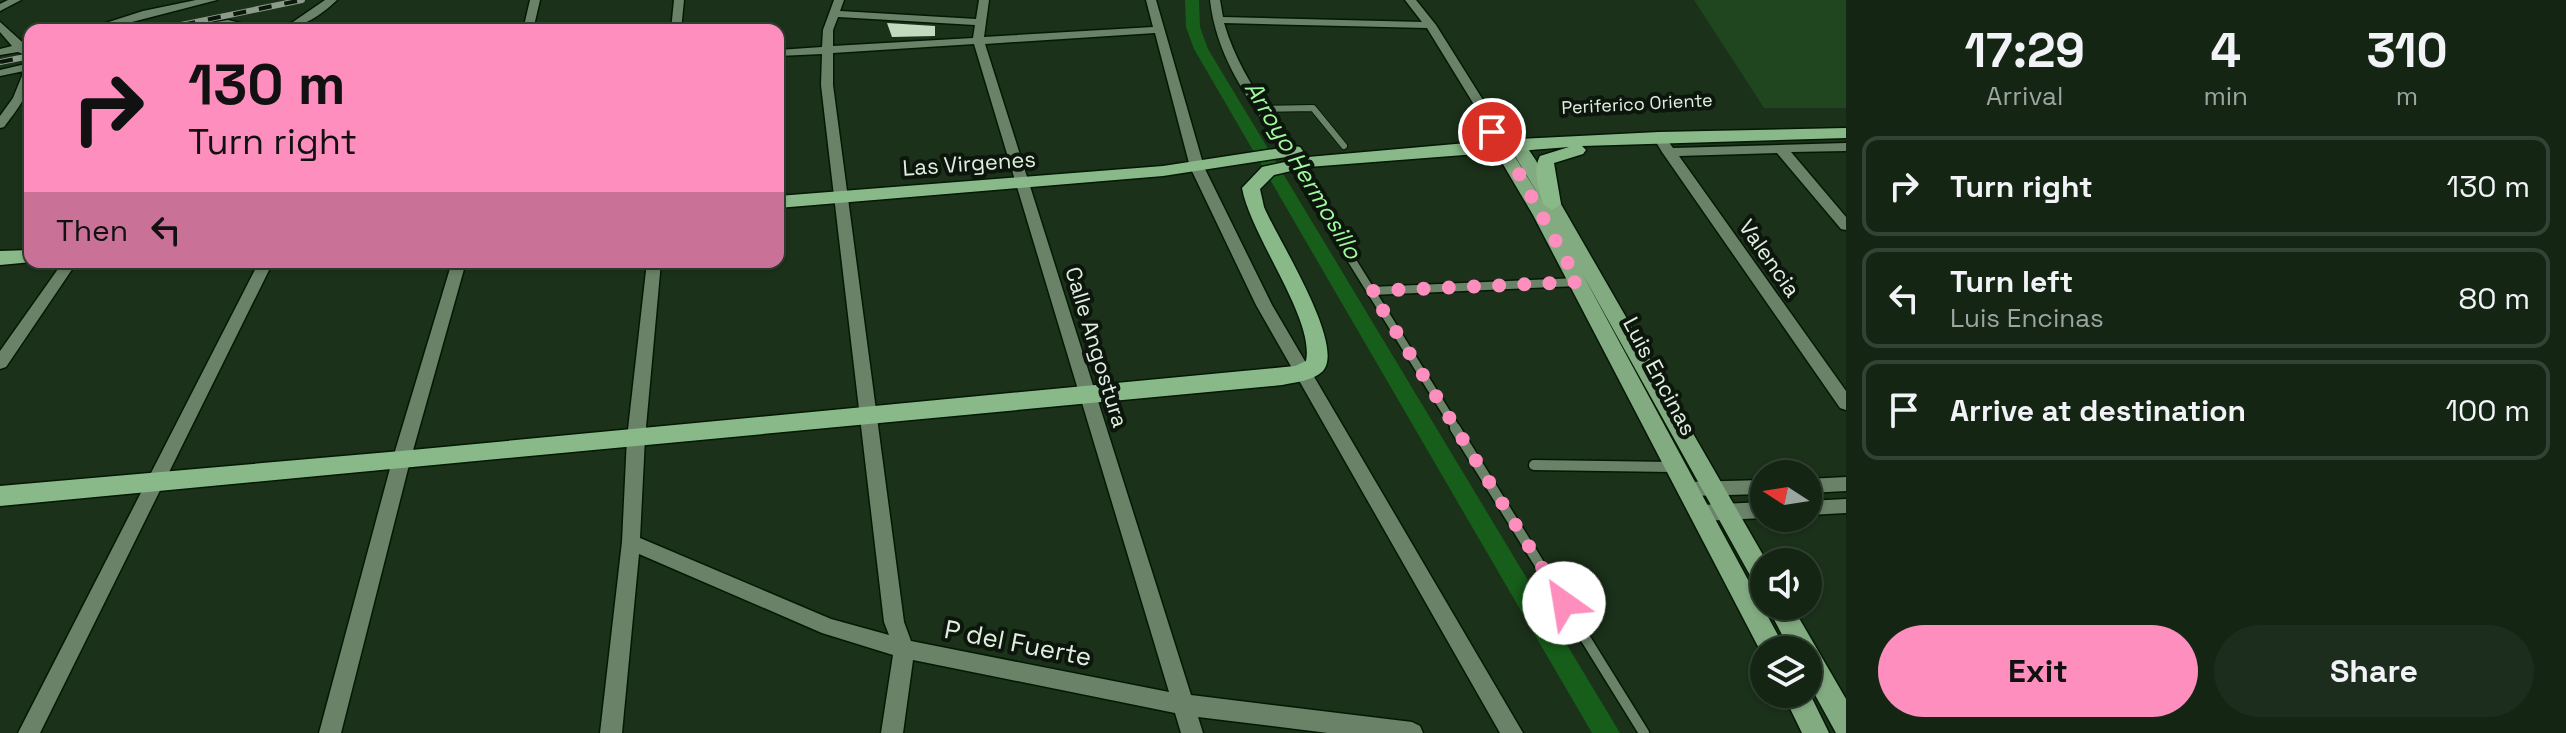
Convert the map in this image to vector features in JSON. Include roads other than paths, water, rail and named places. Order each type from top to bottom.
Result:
[{"type":"highway","name":"Periferico Oriente","points":[[1278,162],[1344,146],[1501,134],[1729,120],[1846,119]]},
{"type":"highway","name":"Periferico Oriente","points":[[1197,167],[1239,161],[1278,162],[1501,134],[1656,142],[1846,133]]},
{"type":"highway","points":[[1552,204],[1544,168],[1546,160],[1556,154],[1656,142]]},
{"type":"highway","points":[[0,496],[1090,396],[1304,372],[1318,362],[1318,338],[1254,212],[1251,200],[1251,188],[1278,162]]},
{"type":"highway","name":"Las Virgenes","points":[[784,202],[1023,184],[1197,167]]},
{"type":"highway","points":[[0,258],[24,256]]},
{"type":"main road","points":[[1501,134],[1552,204],[1750,554]]},
{"type":"main road","name":"Luis Encinas","points":[[1501,134],[1766,636]]},
{"type":"main road","points":[[1822,682],[1846,724]]},
{"type":"main road","points":[[1803,708],[1816,733]]},
{"type":"street","points":[[0,8],[16,0]]},
{"type":"street","points":[[109,24],[212,0]]},
{"type":"street","points":[[295,24],[332,0]]},
{"type":"street","points":[[529,24],[535,0]]},
{"type":"street","points":[[677,24],[679,0]]},
{"type":"street","name":"Calle Angostura","points":[[984,0],[978,40],[1186,705],[1192,733]]},
{"type":"street","points":[[1151,0],[1197,167],[1264,305],[1512,733]]},
{"type":"street","points":[[1215,0],[1216,20],[1229,59],[1263,109],[1278,162]]},
{"type":"street","points":[[1410,0],[1431,25],[1501,134]]},
{"type":"street","points":[[892,733],[904,649],[894,622],[867,417],[827,85],[826,50],[836,7],[979,22]]},
{"type":"street","points":[[1216,20],[1431,25]]},
{"type":"street","points":[[0,25],[24,48]]},
{"type":"street","points":[[784,53],[1157,30]]},
{"type":"street","points":[[0,52],[24,51]]},
{"type":"street","points":[[0,73],[24,69]]},
{"type":"street","points":[[0,124],[19,99],[24,85]]},
{"type":"street","points":[[1656,142],[1780,148],[1846,147]]},
{"type":"street","name":"Valencia","points":[[1656,142],[1846,404]]},
{"type":"street","points":[[1780,148],[1846,226]]},
{"type":"street","points":[[0,363],[66,268]]},
{"type":"street","points":[[29,733],[263,268]]},
{"type":"street","points":[[330,733],[401,461],[457,268]]},
{"type":"street","points":[[611,733],[631,542],[636,438],[653,268]]},
{"type":"street","points":[[1822,485],[1846,484]]},
{"type":"street","points":[[1689,489],[1750,487]]},
{"type":"street","points":[[1822,507],[1846,506]]},
{"type":"street","points":[[1701,513],[1750,511]]},
{"type":"street","name":"P del Fuerte","points":[[631,542],[829,627],[904,649],[1186,705],[1412,733]]},
{"type":"lane","points":[[1263,109],[1313,108],[1344,146]]},
{"type":"lane","points":[[1278,162],[1371,291],[1644,733]]},
{"type":"lane","points":[[1371,291],[1578,282]]},
{"type":"lane","points":[[1534,465],[1677,467]]},
{"type":"waterway","name":"Arroyo Hermosillo","points":[[1192,0],[1193,27],[1201,49],[1607,733]]},
{"type":"railway","points":[[186,24],[302,0]]},
{"type":"railway","points":[[0,62],[24,57]]}]
